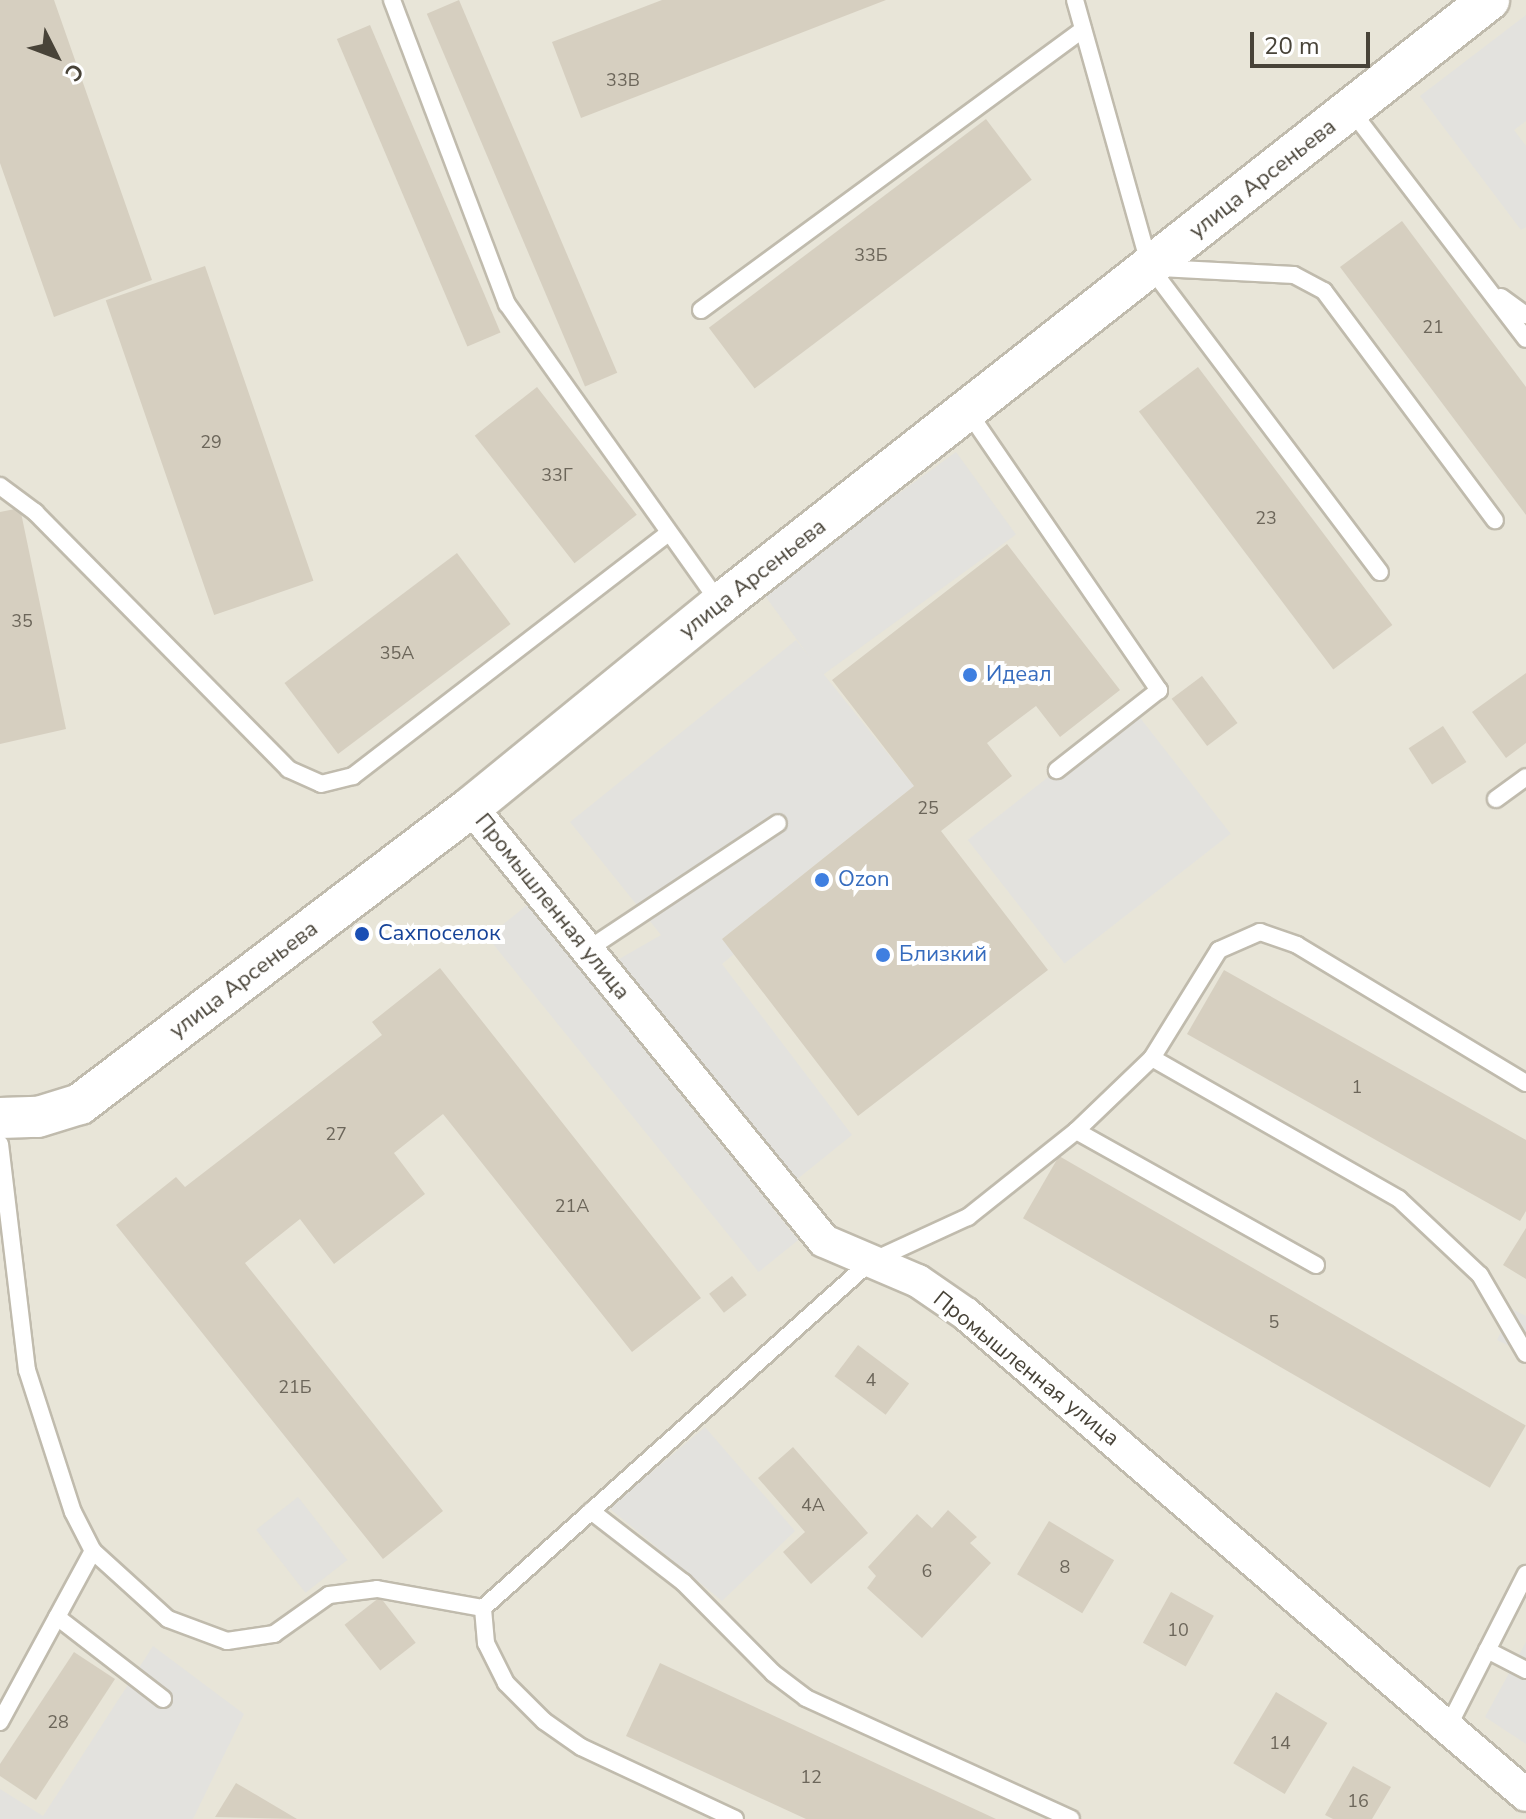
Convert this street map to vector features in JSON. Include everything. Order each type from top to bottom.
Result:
[{"type":"street","name":"улица Арсеньева","points":[[0,1118],[38,1117],[80,1104],[471,807],[720,604],[1489,0]]},
{"type":"street","name":"Промышленная улица","points":[[471,807],[824,1241],[918,1281],[966,1314],[1526,1795]]},
{"type":"lane","points":[[392,0],[507,304],[720,604]]},
{"type":"lane","points":[[1075,0],[1150,267],[1380,572]]},
{"type":"lane","points":[[701,310],[1083,29]]},
{"type":"lane","points":[[1351,110],[1526,339]]},
{"type":"lane","points":[[1150,267],[1294,275],[1324,291],[1495,520]]},
{"type":"lane","points":[[1486,287],[1526,315]]},
{"type":"lane","points":[[967,410],[1159,690],[1057,770]]},
{"type":"lane","points":[[0,486],[35,512],[288,769],[321,784],[353,776],[668,533]]},
{"type":"lane","points":[[1496,799],[1526,777]]},
{"type":"lane","points":[[587,950],[778,823]]},
{"type":"lane","points":[[483,1608],[870,1262],[968,1217],[1076,1131],[1152,1058],[1219,950],[1260,932],[1297,945],[1526,1083]]},
{"type":"lane","points":[[1152,1058],[1399,1199],[1480,1275],[1526,1354]]},
{"type":"lane","points":[[1076,1131],[1316,1265]]},
{"type":"lane","points":[[0,1144],[27,1370],[73,1512],[93,1551],[168,1619],[227,1641],[274,1634],[329,1595],[377,1589],[483,1608]]},
{"type":"lane","points":[[591,1511],[683,1582],[773,1673],[806,1698],[1071,1819]]},
{"type":"lane","points":[[0,1722],[93,1551]]},
{"type":"lane","points":[[1448,1727],[1526,1574]]},
{"type":"lane","points":[[483,1608],[486,1643],[506,1683],[544,1721],[581,1747],[735,1819]]},
{"type":"lane","points":[[57,1617],[163,1699]]},
{"type":"lane","points":[[1487,1650],[1526,1670]]},
{"type":"shaded area","points":[[0,0],[1526,0],[1526,1819],[0,1819]]},
{"type":"shaded area","points":[[1526,15],[1526,121],[1514,130],[1526,146],[1526,227],[1521,230],[1420,96]]},
{"type":"shaded area","points":[[956,452],[1016,535],[823,675],[763,592]]},
{"type":"shaded area","points":[[796,640],[914,786],[722,939],[734,954],[722,964],[852,1135],[795,1181],[614,962],[661,935],[570,822]]},
{"type":"shaded area","points":[[1134,710],[1231,834],[1064,964],[968,840]]},
{"type":"shaded area","points":[[527,905],[798,1240],[759,1272],[487,937]]},
{"type":"shaded area","points":[[1512,1309],[1526,1316],[1526,1354],[1497,1340]]},
{"type":"shaded area","points":[[705,1427],[795,1531],[722,1601],[609,1508]]},
{"type":"shaded area","points":[[298,1497],[347,1560],[305,1593],[256,1530]]},
{"type":"shaded area","points":[[1526,1642],[1526,1744],[1485,1717]]},
{"type":"shaded area","points":[[153,1646],[244,1714],[193,1819],[0,1819],[0,1789],[43,1816]]},
{"type":"building","points":[[0,0],[54,0],[152,280],[54,317],[0,163]]},
{"type":"building","points":[[459,0],[617,373],[585,386],[427,14]]},
{"type":"building","points":[[662,0],[886,0],[581,118],[552,42]]},
{"type":"building","points":[[370,25],[501,332],[467,347],[337,39]]},
{"type":"building","points":[[986,119],[1032,180],[755,389],[709,328]]},
{"type":"building","points":[[1402,221],[1526,387],[1526,515],[1340,267]]},
{"type":"building","points":[[205,266],[313,581],[214,615],[106,300]]},
{"type":"building","points":[[1198,367],[1392,625],[1333,669],[1139,412]]},
{"type":"building","points":[[537,387],[637,515],[574,563],[475,436]]},
{"type":"building","points":[[20,508],[66,729],[0,744],[0,512]]},
{"type":"building","points":[[1007,544],[1120,690],[1060,737],[1036,706],[987,743],[1012,776],[941,831],[1048,970],[858,1116],[722,939],[914,786],[832,680]]},
{"type":"building","points":[[457,553],[511,624],[338,754],[284,683]]},
{"type":"building","points":[[1526,673],[1526,743],[1506,758],[1472,712]]},
{"type":"building","points":[[1202,676],[1238,723],[1207,746],[1172,699]]},
{"type":"building","points":[[1443,726],[1466,762],[1432,784],[1409,748]]},
{"type":"building","points":[[440,968],[701,1298],[632,1352],[443,1114],[394,1153],[425,1194],[334,1264],[300,1219],[245,1263],[443,1511],[383,1559],[116,1225],[176,1177],[185,1187],[382,1035],[372,1022]]},
{"type":"building","points":[[1224,970],[1526,1140],[1526,1211],[1520,1221],[1187,1034]]},
{"type":"building","points":[[1059,1156],[1526,1426],[1490,1488],[1023,1218]]},
{"type":"building","points":[[1526,1228],[1526,1279],[1503,1265]]},
{"type":"building","points":[[732,1276],[747,1295],[724,1313],[709,1294]]},
{"type":"building","points":[[858,1345],[909,1384],[886,1415],[835,1376]]},
{"type":"building","points":[[793,1447],[868,1533],[811,1584],[783,1552],[805,1532],[758,1478]]},
{"type":"building","points":[[948,1510],[977,1537],[970,1543],[991,1563],[922,1638],[867,1588],[876,1576],[868,1567],[917,1514],[932,1528]]},
{"type":"building","points":[[1049,1521],[1114,1560],[1082,1613],[1017,1574]]},
{"type":"building","points":[[1171,1592],[1214,1616],[1186,1666],[1143,1643]]},
{"type":"building","points":[[380,1597],[416,1643],[380,1670],[345,1625]]},
{"type":"building","points":[[74,1652],[115,1679],[36,1800],[0,1776],[0,1764]]},
{"type":"building","points":[[660,1663],[996,1819],[806,1819],[626,1736]]},
{"type":"building","points":[[1276,1692],[1327,1723],[1285,1794],[1233,1763]]},
{"type":"building","points":[[1353,1766],[1391,1787],[1372,1819],[1333,1819],[1325,1815]]},
{"type":"building","points":[[236,1783],[297,1819],[215,1817]]},
{"type":"place","name":"Идеал","points":[[970,675]]},
{"type":"place","name":"Ozon","points":[[822,880]]},
{"type":"place","name":"Сахпоселок","points":[[362,934]]},
{"type":"place","name":"Близкий","points":[[883,955]]}]
